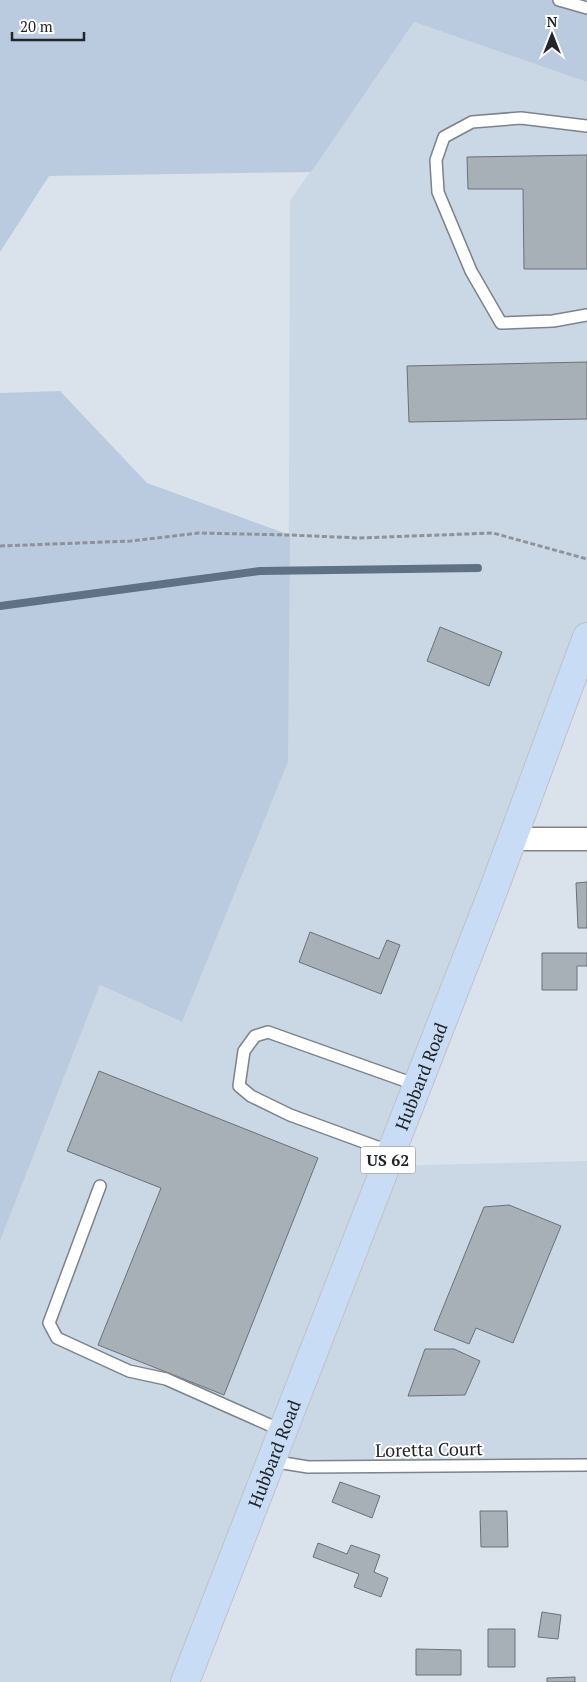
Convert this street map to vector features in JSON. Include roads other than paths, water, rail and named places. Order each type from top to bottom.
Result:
[{"type":"main road","name":"Hubbard Road","points":[[185,1682],[417,1085],[587,637]]},
{"type":"street","points":[[511,839],[587,839]]},
{"type":"lane","points":[[559,0],[587,8]]},
{"type":"lane","points":[[587,126],[521,118],[472,122],[444,137],[436,160],[438,192],[471,271],[501,323],[553,321],[587,315]]},
{"type":"lane","points":[[391,1152],[290,1115],[251,1096],[239,1086],[244,1051],[255,1036],[268,1032],[417,1085]]},
{"type":"lane","points":[[100,1186],[50,1323],[57,1338],[129,1371],[166,1379],[283,1432]]},
{"type":"lane","name":"Loretta Court","points":[[271,1461],[308,1467],[587,1465]]},
{"type":"waterway","points":[[0,606],[260,571],[478,568]]}]
